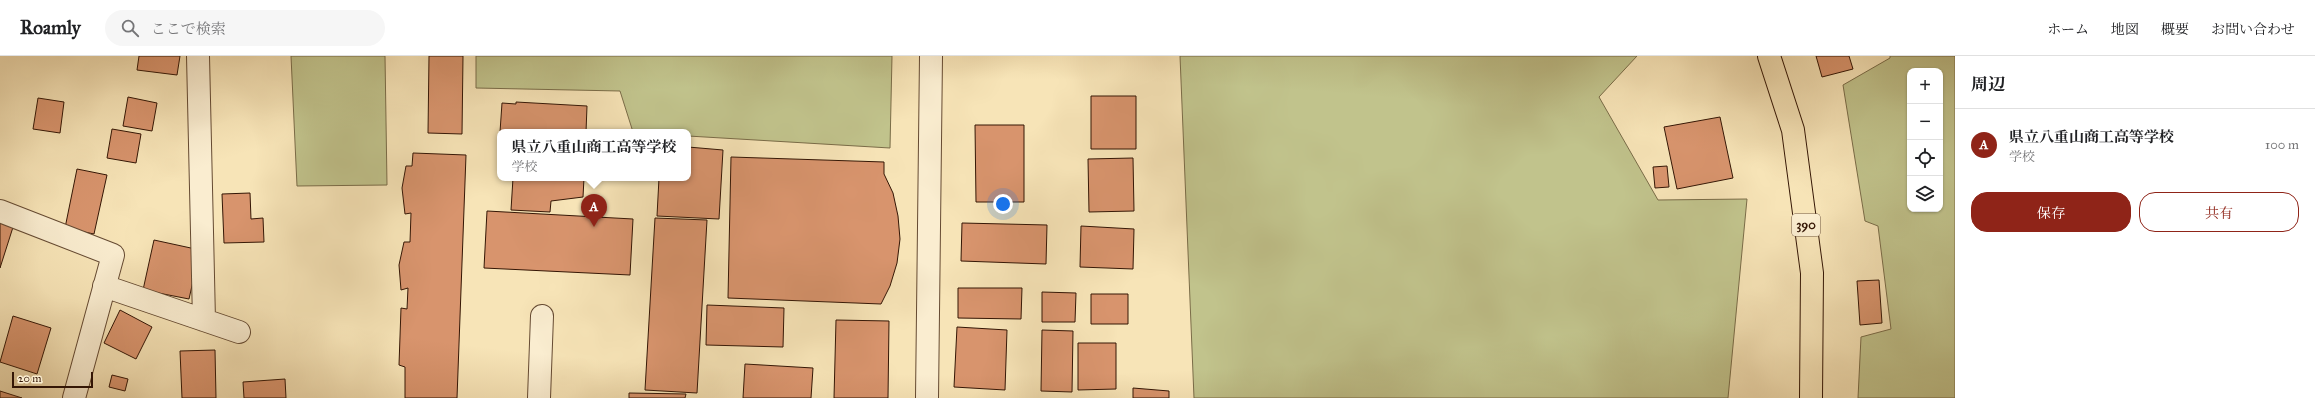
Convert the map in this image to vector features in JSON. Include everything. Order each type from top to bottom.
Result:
[{"type":"highway","name":"390","points":[[1769,56],[1793,130],[1812,273],[1810,398]]},
{"type":"street","points":[[198,56],[204,320]]},
{"type":"street","points":[[927,398],[931,56]]},
{"type":"street","points":[[0,211],[113,255],[74,398]]},
{"type":"street","points":[[104,286],[239,332]]},
{"type":"street","points":[[539,398],[542,316]]},
{"type":"green space","points":[[291,56],[385,56],[387,185],[297,186]]},
{"type":"green space","points":[[476,56],[892,56],[890,148],[691,136],[691,129],[632,129],[620,91],[476,88]]},
{"type":"green space","points":[[1180,56],[1637,56],[1599,97],[1658,200],[1747,199],[1728,398],[1194,398]]},
{"type":"green space","points":[[1890,56],[1955,56],[1955,398],[1858,398],[1861,337],[1891,329],[1878,226],[1865,221],[1843,85],[1890,58]]},
{"type":"building","points":[[139,56],[180,56],[177,75],[137,70]]},
{"type":"building","points":[[429,56],[463,56],[462,134],[428,133]]},
{"type":"building","points":[[1816,56],[1849,56],[1853,69],[1822,77]]},
{"type":"building","points":[[1091,96],[1136,96],[1136,149],[1091,149]]},
{"type":"building","points":[[128,97],[157,103],[152,131],[123,126]]},
{"type":"building","points":[[38,98],[64,102],[60,133],[33,129]]},
{"type":"building","points":[[516,102],[587,106],[586,129],[500,129],[502,103],[516,104]]},
{"type":"building","points":[[1720,117],[1733,178],[1677,189],[1664,127]]},
{"type":"building","points":[[975,125],[1024,125],[1024,202],[976,202]]},
{"type":"building","points":[[112,129],[141,134],[136,163],[107,158]]},
{"type":"building","points":[[691,147],[723,150],[719,219],[657,216],[659,181],[691,181]]},
{"type":"building","points":[[413,153],[466,155],[457,398],[405,398],[405,367],[399,365],[401,308],[407,309],[408,288],[401,290],[399,265],[404,242],[410,242],[411,213],[405,214],[402,188],[406,166],[412,166]]},
{"type":"building","points":[[731,157],[884,162],[884,174],[893,193],[898,216],[900,239],[897,263],[890,286],[881,304],[728,298]]},
{"type":"building","points":[[1133,158],[1134,211],[1089,212],[1088,159]]},
{"type":"building","points":[[1667,166],[1669,187],[1655,188],[1653,167]]},
{"type":"building","points":[[77,169],[107,175],[94,234],[65,228]]},
{"type":"building","points":[[513,181],[584,181],[583,197],[551,201],[550,212],[511,210]]},
{"type":"building","points":[[250,193],[251,219],[263,218],[264,242],[224,243],[222,194]]},
{"type":"building","points":[[487,211],[633,219],[630,275],[484,268]]},
{"type":"building","points":[[655,218],[707,220],[697,393],[645,390]]},
{"type":"building","points":[[0,220],[14,224],[0,268]]},
{"type":"building","points":[[962,223],[1047,225],[1046,264],[961,261]]},
{"type":"building","points":[[1081,226],[1134,229],[1133,269],[1080,267]]},
{"type":"building","points":[[154,240],[200,250],[189,299],[143,290]]},
{"type":"building","points":[[1879,280],[1882,323],[1860,325],[1857,281]]},
{"type":"building","points":[[958,288],[1022,288],[1021,319],[958,318]]},
{"type":"building","points":[[1042,292],[1076,293],[1075,322],[1042,322]]},
{"type":"building","points":[[1091,294],[1128,294],[1128,324],[1091,324]]},
{"type":"building","points":[[707,305],[784,308],[783,347],[706,345]]},
{"type":"building","points":[[120,310],[152,327],[136,359],[104,343]]},
{"type":"building","points":[[13,316],[51,328],[37,374],[0,362]]},
{"type":"building","points":[[836,320],[889,321],[888,398],[834,398]]},
{"type":"building","points":[[957,327],[1007,330],[1005,390],[954,387]]},
{"type":"building","points":[[1042,330],[1073,331],[1072,392],[1041,391]]},
{"type":"building","points":[[1078,343],[1116,343],[1116,389],[1078,390]]},
{"type":"building","points":[[215,350],[216,398],[182,398],[180,351]]},
{"type":"building","points":[[745,364],[813,368],[811,398],[743,398]]},
{"type":"building","points":[[112,375],[128,379],[125,391],[109,387]]},
{"type":"building","points":[[285,379],[286,398],[244,398],[243,382]]},
{"type":"building","points":[[1133,388],[1169,391],[1169,398],[1133,398]]},
{"type":"building","points":[[0,391],[22,398],[0,398]]},
{"type":"building","points":[[629,393],[686,394],[685,398],[629,398]]},
{"type":"place","name":"県立八重山商工高等学校","points":[[594,227]]}]
